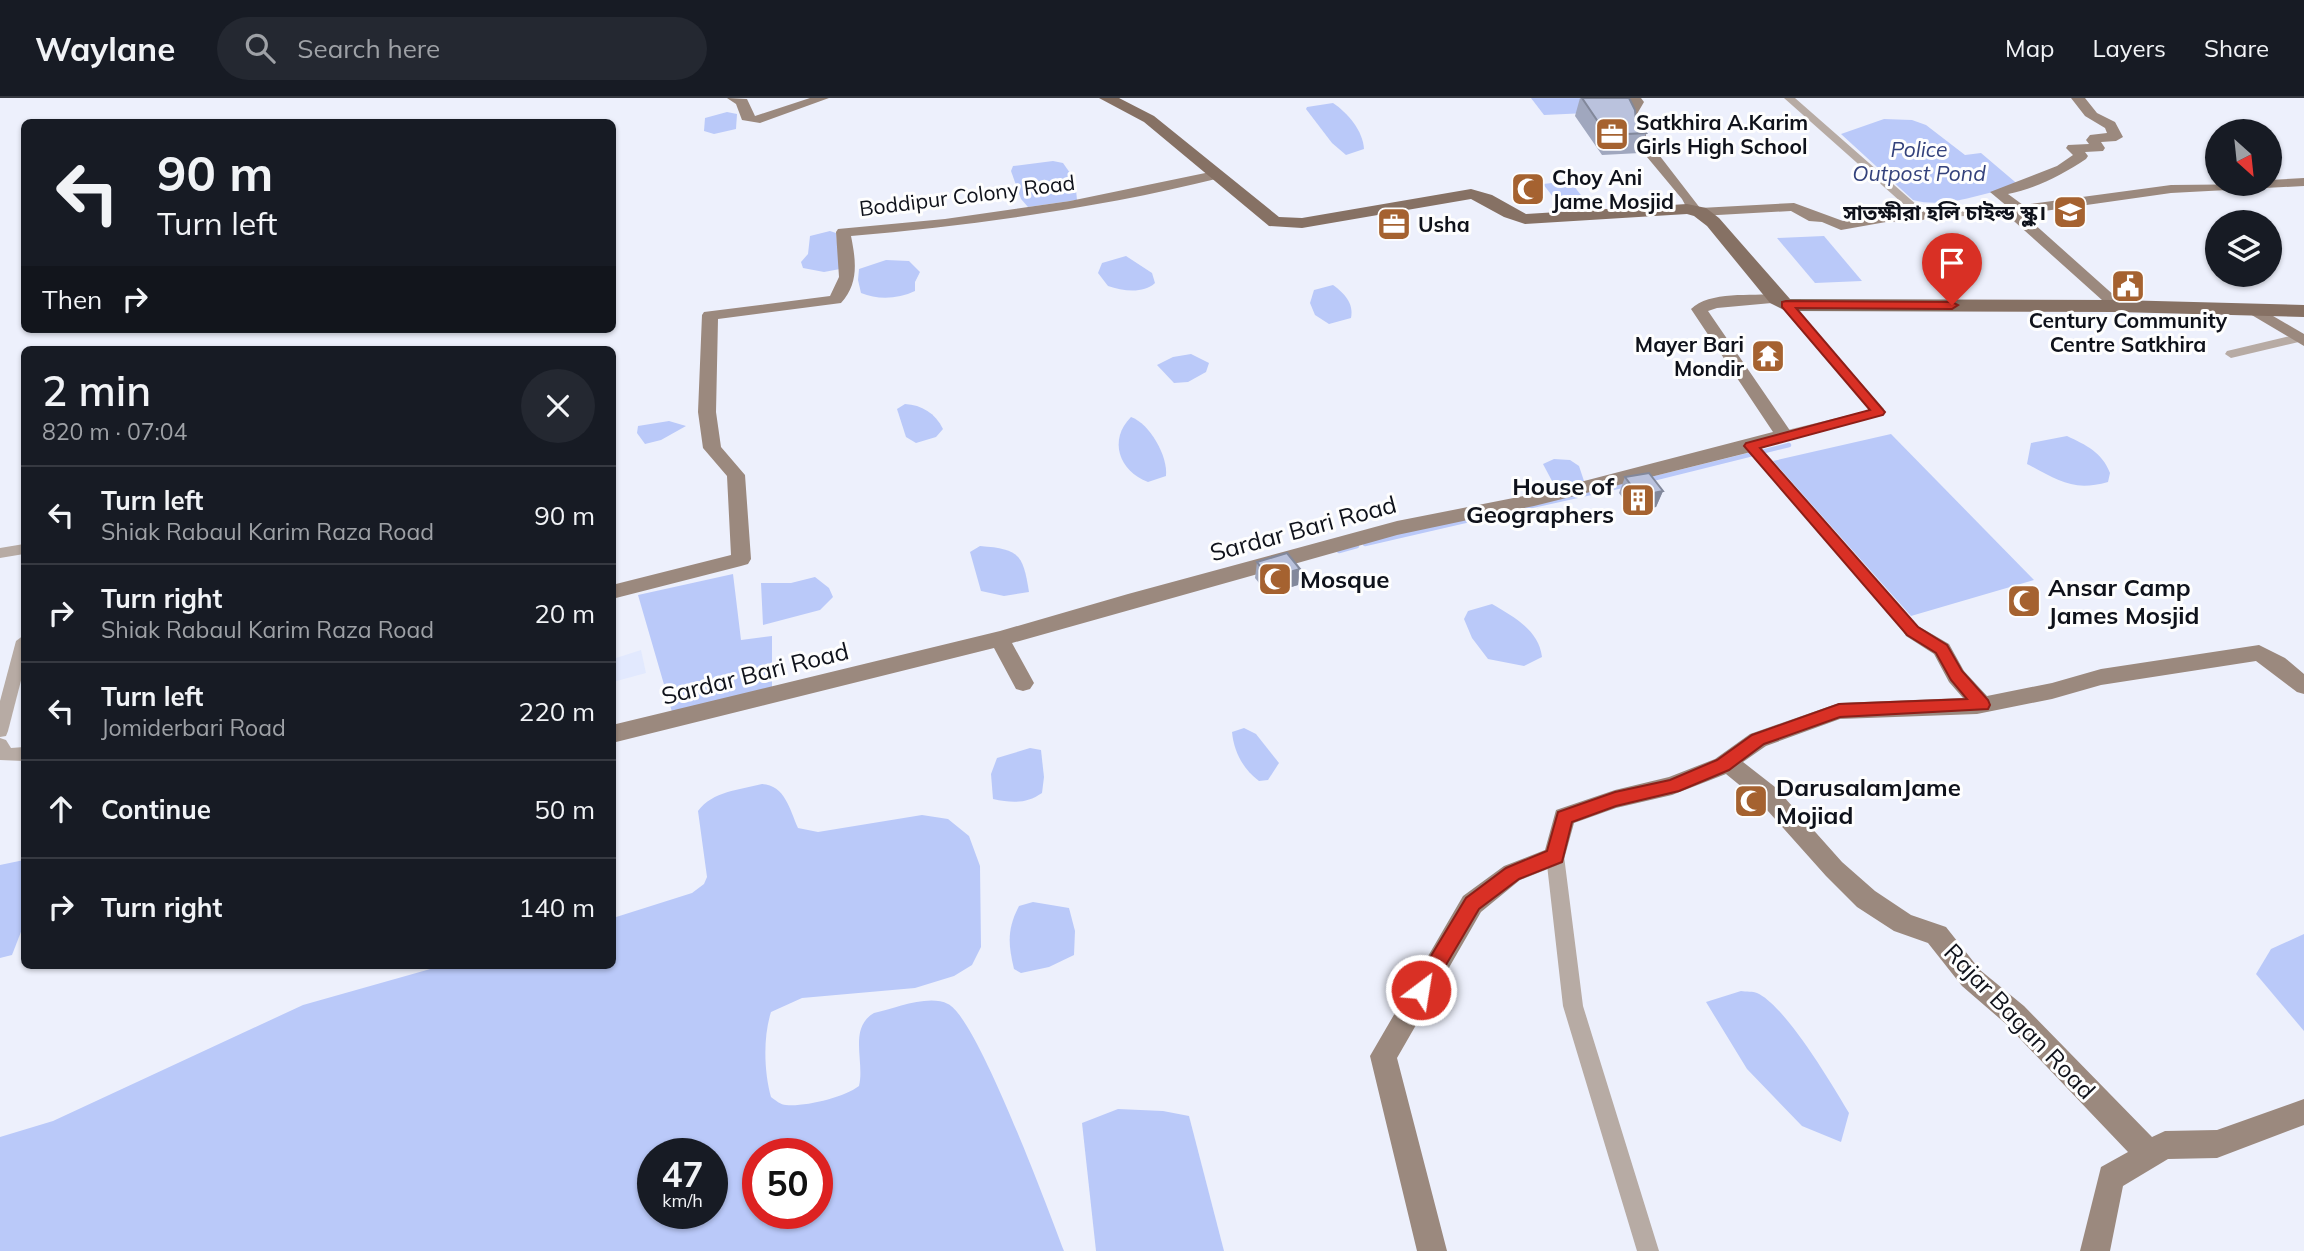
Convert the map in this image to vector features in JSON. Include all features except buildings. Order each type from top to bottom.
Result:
[{"type":"main road","points":[[733,98],[742,102],[747,117],[755,120],[824,98]]},
{"type":"main road","points":[[1107,98],[1149,119],[1275,222],[1301,223],[1471,194],[1487,197],[1511,216],[1525,219],[1794,207],[1814,218],[1824,217],[1841,226],[1869,223],[1884,218],[1923,216]]},
{"type":"main road","points":[[1634,98],[1637,102],[1630,114],[1639,129],[1639,139],[1698,212],[1713,222],[1781,302]]},
{"type":"main road","points":[[2077,98],[2089,114],[2104,125],[2110,125],[2116,137],[2095,138],[2092,140],[2098,148],[2073,148],[2081,156],[2062,169],[2021,187],[1997,192],[2118,306]]},
{"type":"main road","name":"Boddipur Colony Road","points":[[616,591],[741,559],[736,475],[712,448],[707,412],[710,316],[835,300],[841,295],[849,264],[843,232],[945,223],[1070,205],[1215,175]]},
{"type":"main road","points":[[2016,210],[2171,189],[2304,182]]},
{"type":"main road","points":[[1784,435],[1699,309],[1715,303],[1781,302],[2304,311]]},
{"type":"main road","points":[[2256,311],[2302,340]]},
{"type":"main road","name":"Sardar Bari Road","points":[[616,733],[1000,639],[1396,528],[1534,500],[1751,446],[1784,435]]},
{"type":"main road","points":[[1913,631],[1942,649],[1956,676],[1982,705]]},
{"type":"main road","points":[[1000,639],[1023,683]]},
{"type":"main road","points":[[1432,1251],[1383,1056],[1472,904],[1513,873],[1555,856],[1564,817],[1615,799],[1672,786],[1727,762],[1758,740],[1839,711],[1982,705],[2101,677],[2259,653],[2278,664],[2304,686]]},
{"type":"main road","name":"Rajar Bagan Road","points":[[1727,762],[1768,794],[1834,869],[1866,899],[1903,923],[1937,935],[1972,978],[2015,1015],[2149,1154]]},
{"type":"main road","points":[[2095,1251],[2111,1177],[2165,1145],[2217,1144],[2302,1115]]},
{"type":"street","points":[[1789,98],[1923,216],[2016,210]]},
{"type":"street","points":[[1781,302],[1879,412],[1784,435]]},
{"type":"street","points":[[2231,354],[2302,340]]},
{"type":"street","points":[[1751,446],[1913,631]]},
{"type":"street","points":[[0,553],[21,550]]},
{"type":"street","points":[[0,731],[21,651]]},
{"type":"street","points":[[0,745],[6,755],[21,754]]},
{"type":"street","points":[[1555,856],[1573,1006],[1648,1251]]},
{"type":"shaded area","points":[[641,650],[646,673],[616,681],[616,658]]},
{"type":"water","points":[[1531,98],[1630,98],[1587,113],[1544,115]]},
{"type":"water","points":[[1333,103],[1354,123],[1364,149],[1346,155],[1332,143],[1306,109]]},
{"type":"water","points":[[727,112],[737,114],[736,129],[714,134],[704,131],[705,118]]},
{"type":"water","name":"Police Outpost Pond","points":[[1884,119],[1912,120],[1926,125],[1965,155],[1981,153],[2021,187],[1940,203],[1913,200],[1841,134]]},
{"type":"water","points":[[1053,161],[1063,163],[1075,180],[1077,200],[1028,207],[1021,199],[1011,171],[1013,166]]},
{"type":"water","points":[[1570,181],[1584,199],[1557,202],[1543,184]]},
{"type":"water","points":[[830,231],[836,233],[840,269],[824,272],[803,268],[801,262],[808,254],[810,236]]},
{"type":"water","points":[[1824,236],[1862,281],[1815,283],[1777,238]]},
{"type":"water","points":[[1126,256],[1152,273],[1155,283],[1145,289],[1133,291],[1108,286],[1098,273],[1102,263]]},
{"type":"water","points":[[886,260],[909,261],[920,272],[915,282],[915,291],[888,298],[861,293],[859,269]]},
{"type":"water","points":[[1333,285],[1347,299],[1352,313],[1351,318],[1329,324],[1315,315],[1310,303],[1314,290]]},
{"type":"water","points":[[1191,354],[1209,363],[1206,372],[1188,382],[1174,383],[1157,365],[1173,357]]},
{"type":"water","points":[[905,404],[927,411],[943,429],[936,437],[916,443],[906,437],[897,409]]},
{"type":"water","points":[[1131,417],[1151,433],[1161,450],[1166,476],[1148,482],[1138,477],[1124,463],[1120,454],[1120,435]]},
{"type":"water","points":[[669,421],[686,426],[661,440],[645,444],[637,433],[638,426]]},
{"type":"water","points":[[1891,434],[2034,580],[1911,616],[1773,461]]},
{"type":"water","points":[[2067,436],[2098,454],[2110,473],[2108,482],[2085,486],[2066,483],[2027,464],[2031,443]]},
{"type":"water","points":[[1554,459],[1570,460],[1579,466],[1584,481],[1575,485],[1552,481],[1543,464]]},
{"type":"water","points":[[980,546],[1003,549],[1017,556],[1024,569],[1029,592],[1004,596],[981,591],[970,552]]},
{"type":"water","points":[[733,574],[741,640],[772,636],[772,687],[672,712],[638,595]]},
{"type":"water","points":[[815,577],[829,588],[833,597],[820,610],[763,625],[761,583],[791,583]]},
{"type":"water","points":[[1492,604],[1517,619],[1531,632],[1542,657],[1524,666],[1488,659],[1472,638],[1464,619],[1468,611]]},
{"type":"water","points":[[1244,728],[1256,734],[1279,763],[1268,780],[1259,781],[1253,776],[1237,753],[1232,732]]},
{"type":"water","points":[[1030,748],[1041,750],[1044,777],[1042,793],[1019,802],[993,799],[991,774],[997,758]]},
{"type":"water","points":[[762,784],[770,785],[786,800],[798,828],[818,832],[922,815],[948,819],[969,836],[980,866],[981,947],[972,965],[954,976],[915,988],[802,998],[771,1012],[765,1054],[771,1097],[784,1105],[794,1105],[814,1103],[853,1090],[859,1086],[859,1036],[866,1019],[874,1013],[911,1003],[940,1001],[948,1004],[961,1017],[993,1078],[1064,1251],[0,1251],[0,1137],[53,1121],[303,1005],[430,969],[616,969],[616,917],[692,893],[704,884],[707,877],[698,811],[719,795]]},
{"type":"water","points":[[21,861],[21,932],[12,955],[0,958],[0,865]]},
{"type":"water","points":[[1033,902],[1069,908],[1075,931],[1074,955],[1049,967],[1021,973],[1014,969],[1010,944],[1011,929],[1019,906]]},
{"type":"water","points":[[2304,934],[2304,1031],[2256,974],[2271,949]]},
{"type":"water","points":[[1741,991],[1755,992],[1768,1000],[1794,1029],[1820,1066],[1849,1113],[1841,1142],[1802,1126],[1747,1069],[1706,1002]]},
{"type":"water","points":[[1118,1109],[1163,1111],[1189,1116],[1224,1251],[1096,1251],[1082,1123]]},
{"type":"waterway","points":[[1648,480],[1789,445]]},
{"type":"waterway","points":[[1509,511],[1626,485]]},
{"type":"waterway","points":[[1365,544],[1469,520]]},
{"type":"waterway","points":[[1339,551],[1357,546]]},
{"type":"place","name":"Satkhira A.Karim Girls High School","points":[[1612,134]]},
{"type":"place","name":"Choy Ani Jame Mosjid","points":[[1528,189]]},
{"type":"place","name":"সাতক্ষীরা হলি চাইল্ড স্কুল।","points":[[2070,212]]},
{"type":"place","name":"Usha","points":[[1394,224]]},
{"type":"place","name":"Century Community Centre Satkhira","points":[[2128,286]]},
{"type":"place","name":"Mayer Bari Mondir","points":[[1768,356]]},
{"type":"place","name":"House of Geographers","points":[[1638,500]]},
{"type":"place","name":"Mosque","points":[[1275,579]]},
{"type":"place","name":"Ansar Camp James Mosjid","points":[[2024,601]]},
{"type":"place","name":"DarusalamJame Mojiad","points":[[1751,801]]},
{"type":"route","points":[[1421,990],[1472,904],[1513,873],[1555,856],[1564,817],[1615,799],[1672,786],[1723,765],[1758,740],[1839,711],[1982,705],[1956,676],[1951,661],[1942,649],[1913,631],[1751,446],[1784,435],[1879,412],[1817,344],[1786,304],[1952,305]]}]
